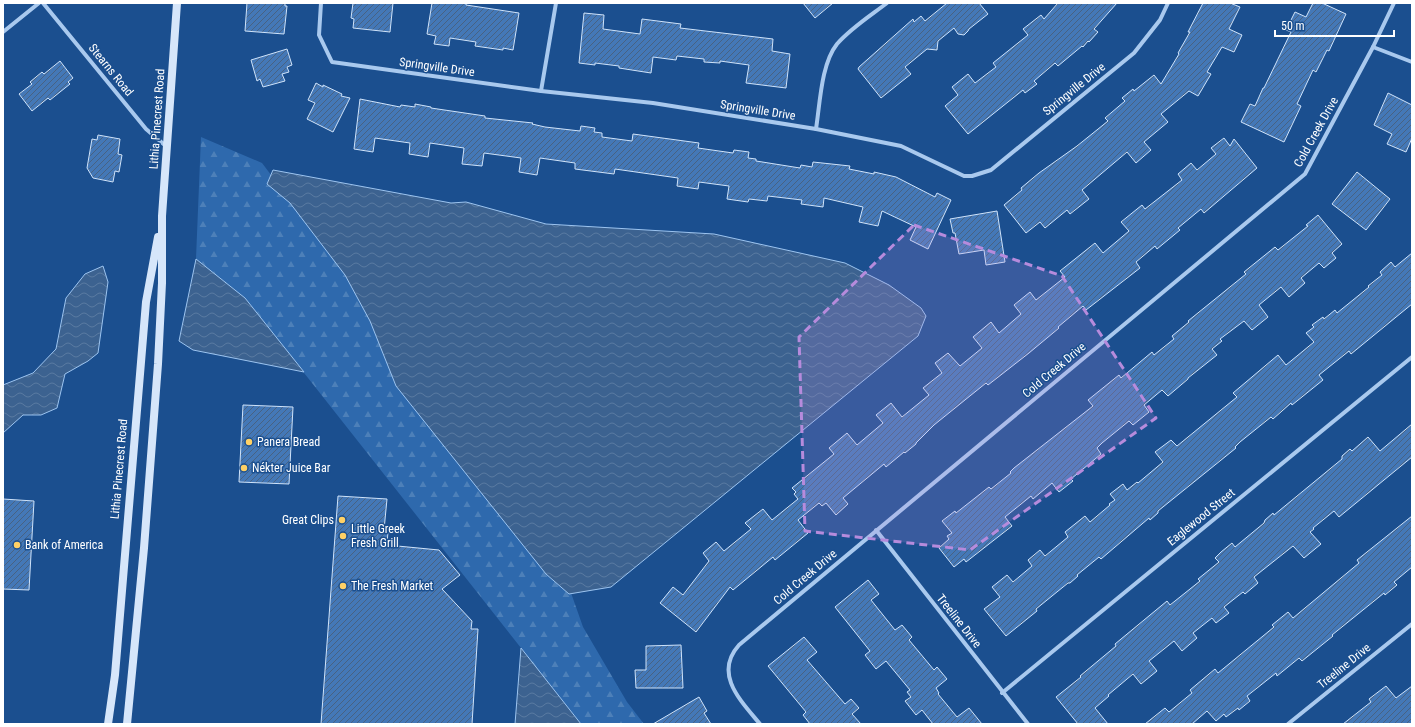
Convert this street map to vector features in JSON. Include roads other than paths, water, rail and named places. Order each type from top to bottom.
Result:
[{"type":"main road","name":"Lithia Pinecrest Road","points":[[127,724],[144,548],[158,364],[162,283],[162,216],[177,3]]},
{"type":"main road","name":"Lithia Pinecrest Road","points":[[108,724],[115,675],[146,302],[162,216]]},
{"type":"street","points":[[3,32],[39,3]]},
{"type":"street","name":"Stearns Road","points":[[43,3],[146,129],[167,147]]},
{"type":"street","name":"Springville Drive","points":[[321,3],[319,35],[332,62],[541,91],[653,103],[816,129],[901,146],[964,176],[972,176],[991,170],[1134,52],[1160,20],[1168,3]]},
{"type":"street","points":[[541,91],[556,3]]},
{"type":"street","points":[[816,129],[826,67],[837,44],[887,3]]},
{"type":"street","name":"Cold Creek Drive","points":[[760,724],[732,688],[728,674],[729,659],[732,652],[738,645],[1305,174],[1373,47],[1394,3]]},
{"type":"street","points":[[1373,47],[1412,62]]},
{"type":"street","name":"Eaglewood Street","points":[[1002,693],[1412,358]]},
{"type":"street","name":"Treeline Drive","points":[[876,530],[1002,693],[1028,724]]},
{"type":"street","name":"Treeline Drive","points":[[1288,724],[1412,624]]},
{"type":"water","points":[[273,170],[451,203],[466,202],[546,224],[714,234],[845,263],[889,285],[921,308],[926,316],[918,336],[611,587],[569,594],[546,574],[396,386],[370,321],[345,275],[290,203],[267,184]]},
{"type":"water","points":[[196,259],[245,298],[304,372],[193,350],[179,341]]},
{"type":"water","points":[[103,266],[108,282],[98,353],[88,361],[65,374],[57,408],[41,415],[23,415],[3,433],[3,385],[33,373],[56,349],[66,298],[85,274]]},
{"type":"water","points":[[521,648],[581,724],[515,724]]},
{"type":"place","name":"Panera Bread","points":[[249,442]]},
{"type":"place","name":"Nékter Juice Bar","points":[[244,468]]},
{"type":"place","name":"Great Clips","points":[[342,520]]},
{"type":"place","name":"Little Greek Fresh Grill","points":[[343,536]]},
{"type":"place","name":"Bank of America","points":[[17,545]]},
{"type":"place","name":"The Fresh Market","points":[[343,586]]}]
